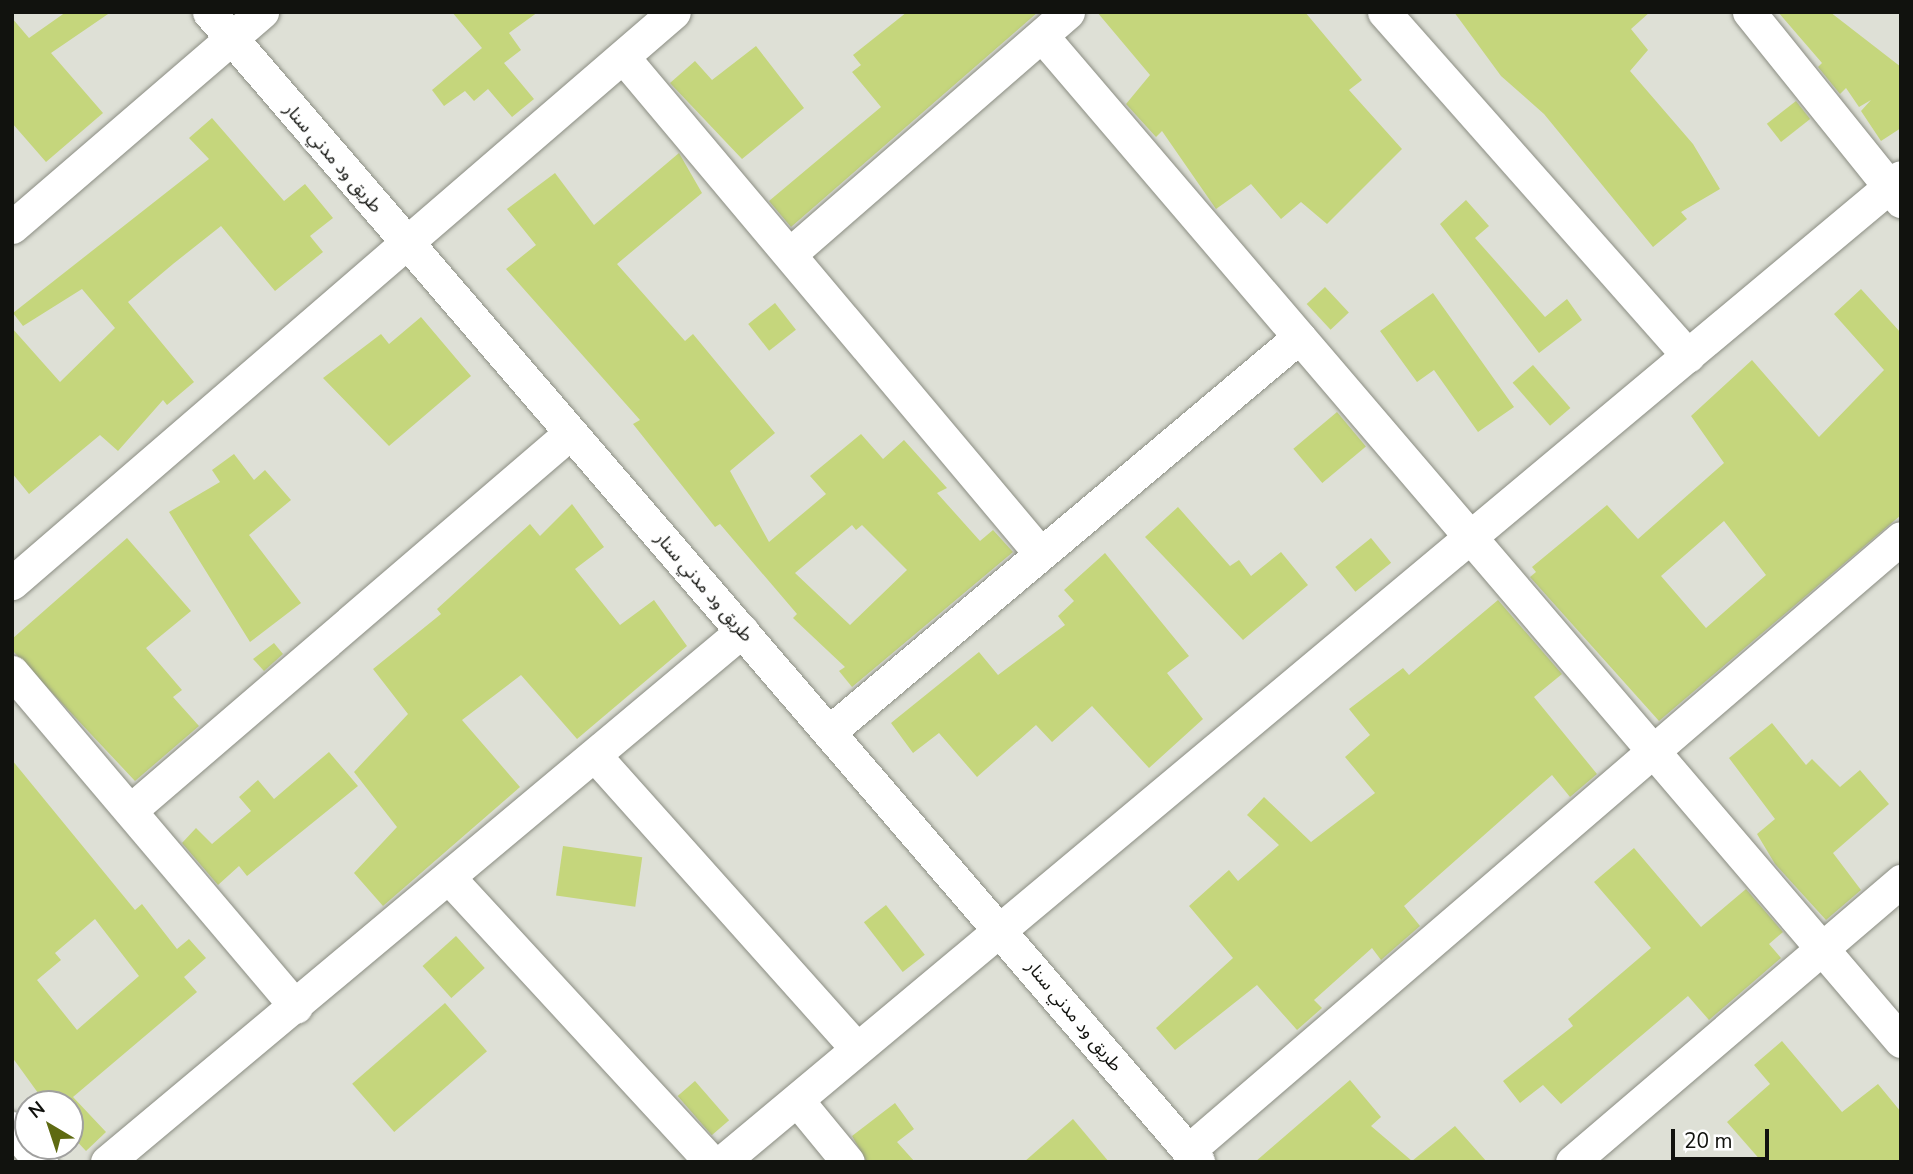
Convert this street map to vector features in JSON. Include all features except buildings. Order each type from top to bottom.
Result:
[{"type":"street","name":"طريق ود مدني سنار","points":[[209,12],[1193,1156]]},
{"type":"street","points":[[12,227],[262,12]]},
{"type":"street","points":[[12,583],[674,12]]},
{"type":"street","points":[[791,253],[1068,12]]},
{"type":"street","points":[[1384,12],[1688,356]]},
{"type":"street","points":[[722,1162],[997,925],[1472,538],[1688,356],[1897,188],[1749,12]]},
{"type":"street","points":[[1042,36],[1824,947],[1901,1041]]},
{"type":"street","points":[[623,57],[791,253],[1041,553]]},
{"type":"street","points":[[829,732],[1299,337]]},
{"type":"street","points":[[132,809],[570,433]]},
{"type":"street","points":[[1193,1156],[1653,751],[1901,538]]},
{"type":"street","points":[[107,1162],[597,758],[742,631]]},
{"type":"street","points":[[12,672],[132,809],[296,1007]]},
{"type":"street","points":[[597,758],[856,1048]]},
{"type":"street","points":[[450,880],[711,1162]]},
{"type":"street","points":[[1572,1162],[1901,881]]},
{"type":"street","points":[[797,1100],[848,1162]]},
{"type":"street","points":[[12,1128],[41,1162]]}]
